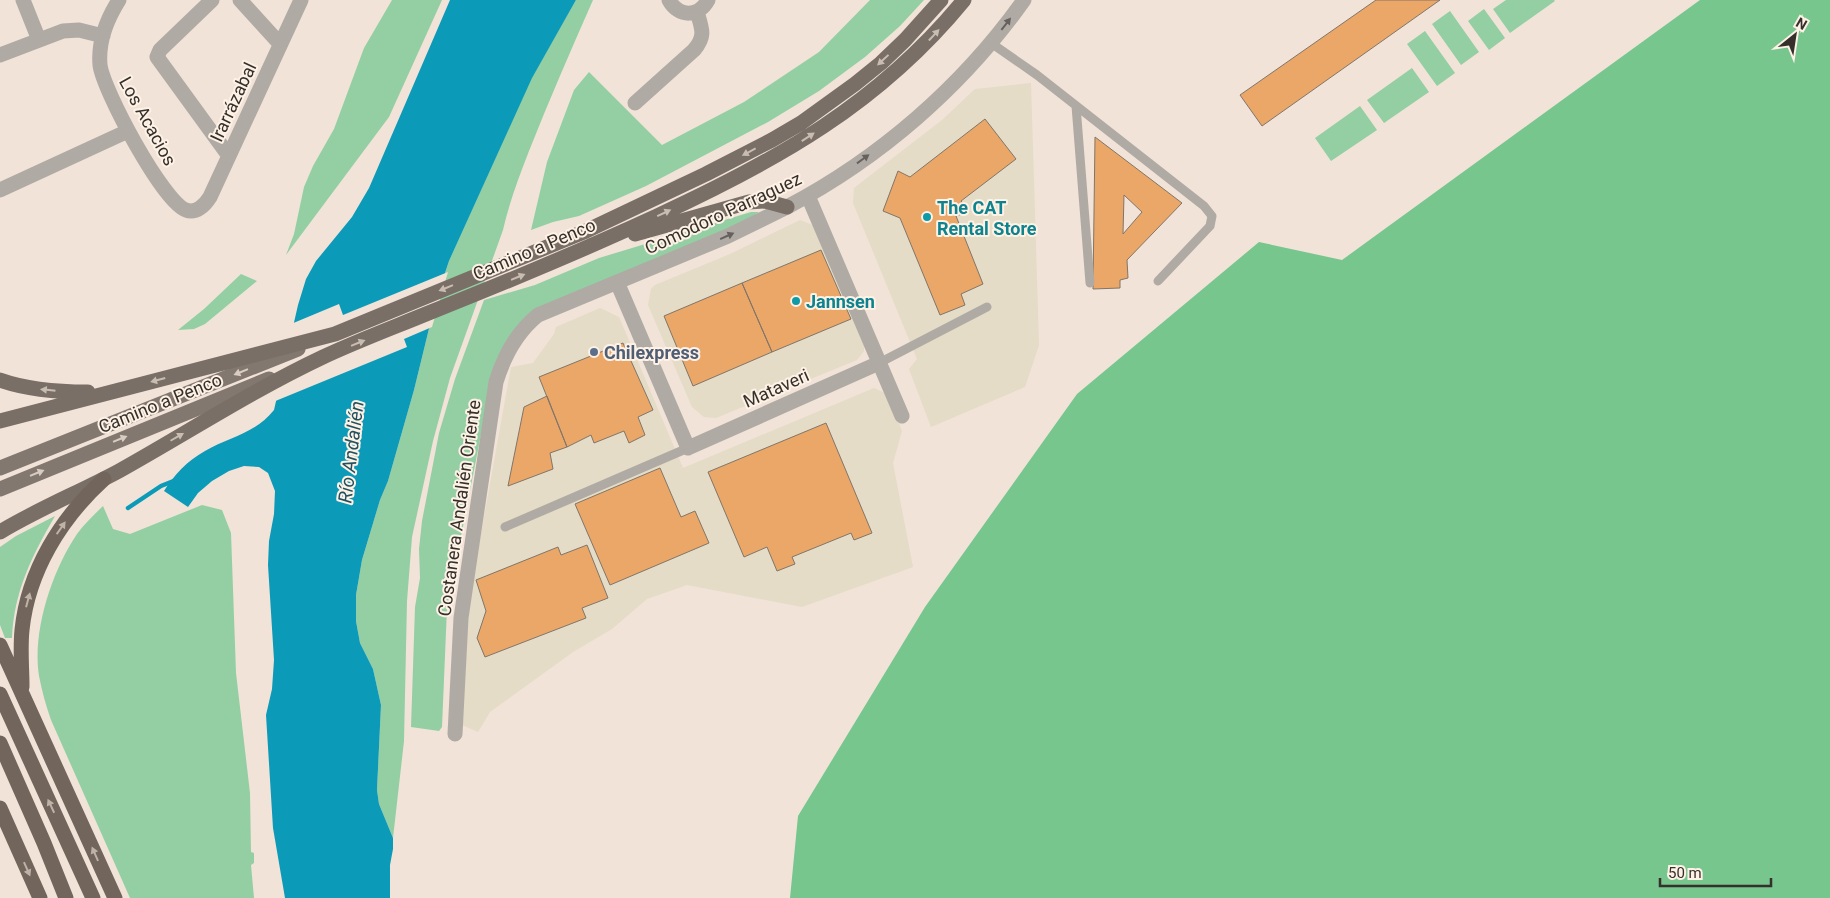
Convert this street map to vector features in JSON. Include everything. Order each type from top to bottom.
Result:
[{"type":"highway","name":"Camino a Penco","points":[[335,334],[586,231],[706,174],[772,140],[801,123],[881,63],[911,34],[941,0]]},
{"type":"highway","name":"Camino a Penco","points":[[0,532],[104,479],[205,412],[324,356],[588,248],[764,164],[830,122],[864,97],[912,56],[964,0]]},
{"type":"highway","points":[[588,248],[749,202],[765,201],[787,207]]},
{"type":"highway","points":[[0,421],[335,334]]},
{"type":"highway","points":[[0,380],[20,386],[69,392],[114,391]]},
{"type":"highway","points":[[23,693],[22,631],[32,586],[56,536],[86,497],[104,479]]},
{"type":"highway","points":[[0,645],[114,898]]},
{"type":"highway","points":[[0,694],[93,898]]},
{"type":"highway","points":[[0,743],[66,898]]},
{"type":"highway","points":[[0,808],[40,898]]},
{"type":"main road","name":"Camino a Penco","points":[[0,468],[335,334]]},
{"type":"main road","name":"Camino a Penco","points":[[0,489],[75,458],[205,412]]},
{"type":"street","points":[[23,0],[39,40]]},
{"type":"street","name":"Los Acacios","points":[[119,0],[111,14],[103,36],[100,57],[102,75],[128,131],[146,162],[172,199],[182,208],[191,211]]},
{"type":"street","points":[[212,0],[160,50],[157,58],[229,156]]},
{"type":"street","points":[[240,0],[280,44]]},
{"type":"street","name":"Irarrázabal","points":[[191,211],[201,208],[206,203],[301,0]]},
{"type":"street","points":[[669,0],[675,9],[689,14],[703,8],[708,0]]},
{"type":"street","name":"Comodoro Parraguez","points":[[550,309],[728,236],[808,196],[851,168],[900,131],[941,96],[991,43],[1024,0]]},
{"type":"street","points":[[635,103],[700,43],[703,33],[697,12]]},
{"type":"street","points":[[0,55],[56,33],[71,30],[103,36]]},
{"type":"street","points":[[0,190],[128,131]]},
{"type":"street","points":[[808,196],[902,416]]},
{"type":"street","points":[[617,282],[688,448]]},
{"type":"street","name":"Costanera Andalién Oriente","points":[[455,734],[461,618],[496,382],[502,362],[508,351],[528,324],[538,315],[550,309]]},
{"type":"street","name":"Mataveri","points":[[688,448],[879,362]]},
{"type":"lane","points":[[991,43],[1037,75],[1204,206],[1212,216],[1210,226],[1158,281]]},
{"type":"lane","points":[[1076,106],[1090,283]]},
{"type":"lane","points":[[879,362],[988,307]]},
{"type":"lane","points":[[505,527],[688,448]]},
{"type":"shaded area","points":[[1031,83],[1039,345],[1025,387],[931,427],[909,369],[917,359],[853,203],[854,188],[942,120],[975,89]]},
{"type":"shaded area","points":[[800,220],[815,226],[864,345],[864,351],[857,360],[716,418],[704,417],[692,407],[648,305],[651,289],[655,285],[730,254]]},
{"type":"shaded area","points":[[600,308],[619,317],[683,468],[874,388],[887,394],[902,431],[893,463],[913,567],[802,607],[687,585],[647,599],[612,629],[573,652],[490,712],[478,732],[460,724],[465,623],[511,367],[533,363],[554,334],[556,327]]},
{"type":"green space","points":[[392,0],[442,0],[389,117],[286,255],[294,234],[304,187],[313,166],[334,129],[364,48]]},
{"type":"green space","points":[[576,0],[593,0],[552,94],[511,200],[503,230],[450,378],[433,441],[412,537],[407,601],[404,741],[393,838],[379,804],[377,790],[381,705],[373,669],[360,643],[356,621],[356,595],[362,560],[380,500],[388,481],[414,390],[436,300],[449,261],[532,77]]},
{"type":"green space","points":[[870,0],[924,0],[900,26],[865,57],[819,91],[768,122],[646,186],[579,216],[553,222],[531,230],[547,162],[574,90],[589,72],[662,145],[744,102],[819,52]]},
{"type":"green space","points":[[1506,0],[1555,1],[1510,33],[1493,9]]},
{"type":"green space","points":[[1700,0],[1830,0],[1830,898],[790,898],[798,816],[925,607],[1077,394],[1259,242],[1342,260]]},
{"type":"green space","points":[[1484,9],[1505,38],[1489,50],[1468,21]]},
{"type":"green space","points":[[1450,11],[1479,52],[1461,65],[1432,24]]},
{"type":"green space","points":[[1425,31],[1455,73],[1437,86],[1407,44]]},
{"type":"green space","points":[[1412,68],[1429,92],[1384,123],[1367,100]]},
{"type":"green space","points":[[1360,106],[1377,130],[1331,161],[1315,138]]},
{"type":"green space","points":[[751,212],[759,212],[746,221],[545,305],[494,368],[447,608],[442,727],[439,731],[411,727],[415,607],[420,578],[419,549],[422,521],[439,433],[455,379],[484,300],[535,285],[599,258]]},
{"type":"green space","points":[[241,274],[257,281],[205,324],[194,329],[178,330],[204,309]]},
{"type":"green space","points":[[202,505],[222,510],[231,533],[236,673],[250,793],[251,852],[254,853],[254,863],[251,865],[254,898],[130,898],[47,709],[39,676],[38,640],[41,621],[52,583],[68,549],[80,530],[103,506],[113,529],[130,534]]},
{"type":"green space","points":[[55,516],[39,545],[20,589],[13,621],[12,638],[5,638],[0,625],[0,547],[16,536]]},
{"type":"water","name":"Río Andalién","points":[[450,0],[576,0],[532,78],[449,261],[436,300],[414,390],[388,481],[380,500],[362,560],[356,595],[356,621],[360,643],[373,669],[381,705],[377,790],[379,804],[393,838],[390,865],[390,898],[285,898],[273,828],[266,715],[272,689],[274,660],[268,565],[275,491],[268,473],[259,467],[244,466],[229,471],[212,481],[198,493],[188,507],[164,491],[172,479],[192,459],[214,446],[259,425],[274,410],[298,305],[306,279],[316,261],[352,217],[369,188]]},
{"type":"pier","points":[[448,272],[432,327],[404,339],[407,347],[273,402],[291,324],[339,304],[343,315]]},
{"type":"building","points":[[1376,0],[1440,0],[1262,126],[1240,95]]},
{"type":"building","name":"The CAT Rental Store","points":[[985,119],[1016,159],[961,201],[965,207],[962,214],[956,216],[983,284],[961,294],[965,305],[940,315],[900,218],[883,211],[898,171],[910,177]]},
{"type":"building","points":[[1095,137],[1182,203],[1127,260],[1128,278],[1120,280],[1120,288],[1093,289]],"holes":[[[1124,195],[1142,212],[1123,234]]]},
{"type":"building","name":"Jannsen","points":[[821,250],[851,319],[772,352],[742,283]]},
{"type":"building","points":[[742,283],[772,352],[693,386],[664,316]]},
{"type":"building","points":[[623,343],[653,410],[638,417],[645,435],[629,443],[624,431],[594,443],[591,435],[567,447],[539,377]]},
{"type":"building","points":[[547,396],[567,447],[550,453],[553,469],[508,486],[524,407]]},
{"type":"building","points":[[826,423],[872,533],[854,540],[851,533],[792,557],[795,564],[777,571],[767,547],[744,557],[708,472]]},
{"type":"building","points":[[660,468],[681,517],[695,511],[709,543],[610,585],[575,504]]},
{"type":"building","points":[[587,545],[608,598],[582,608],[586,618],[485,657],[477,638],[486,611],[476,580],[558,547],[561,555]]},
{"type":"waterway","points":[[128,508],[161,486],[176,480]]},
{"type":"place","name":"The CAT Rental Store","points":[[927,217]]},
{"type":"place","name":"Jannsen","points":[[796,301]]},
{"type":"place","name":"Chilexpress","points":[[594,352]]}]
